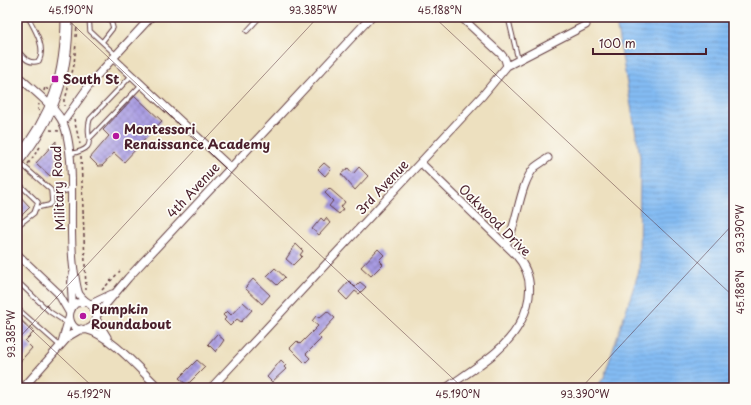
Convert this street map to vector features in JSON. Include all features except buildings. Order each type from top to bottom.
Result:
[{"type":"main road","points":[[17,161],[38,132],[51,107],[64,66],[67,17]]},
{"type":"street","points":[[63,122],[86,88],[151,17]]},
{"type":"street","name":"4th Avenue","points":[[96,318],[115,292],[371,17]]},
{"type":"street","points":[[461,17],[501,54],[507,66]]},
{"type":"street","name":"3rd Avenue","points":[[211,388],[421,163],[500,77],[507,66],[586,25]]},
{"type":"street","points":[[114,56],[132,75],[230,167]]},
{"type":"street","name":"Military Road","points":[[17,75],[51,107],[63,122],[70,154],[74,271],[78,292],[82,298],[88,301]]},
{"type":"street","points":[[506,245],[513,231],[522,196],[531,173],[548,158]]},
{"type":"street","name":"Oakwood Drive","points":[[421,163],[518,257],[527,272],[530,289],[527,309],[518,325],[501,347],[446,388]]},
{"type":"street","points":[[17,255],[58,293],[74,327],[98,334],[112,344],[159,388]]},
{"type":"street","name":"Military Road","points":[[69,315],[73,296],[71,277],[74,271]]},
{"type":"street","name":"4th Avenue","points":[[88,301],[115,292]]},
{"type":"street","points":[[60,346],[69,315],[80,302],[88,301],[95,310],[96,318],[100,327],[112,344]]},
{"type":"street","points":[[23,388],[75,331],[91,327],[96,318]]},
{"type":"lane","points":[[17,50],[28,62],[34,63],[39,61],[41,56],[39,38],[28,17]]},
{"type":"lane","points":[[89,17],[90,30],[114,56]]},
{"type":"lane","points":[[102,42],[113,28],[111,21],[106,17]]},
{"type":"lane","points":[[247,31],[260,17]]},
{"type":"lane","points":[[508,17],[518,59]]},
{"type":"lane","points":[[70,154],[84,151],[88,146],[90,138],[88,125],[90,119],[132,75]]},
{"type":"lane","points":[[90,138],[142,84]]},
{"type":"lane","points":[[17,161],[51,190],[52,202],[49,205],[36,208]]},
{"type":"lane","points":[[17,182],[38,202],[34,213],[17,226]]},
{"type":"lane","points":[[52,195],[72,188]]},
{"type":"lane","points":[[17,281],[50,312],[69,315]]},
{"type":"lane","points":[[17,308],[60,346]]},
{"type":"path","points":[[71,112],[78,130],[80,151],[88,301]]},
{"type":"path","points":[[51,129],[57,132]]},
{"type":"path","points":[[100,293],[120,271]]},
{"type":"water","points":[[615,17],[734,17],[734,388],[596,388],[604,377],[639,271],[640,156]]},
{"type":"place","name":"South St","points":[[55,79]]},
{"type":"place","name":"Montessori Renaissance Academy","points":[[116,136]]},
{"type":"place","name":"Pumpkin Roundabout","points":[[83,316]]}]
